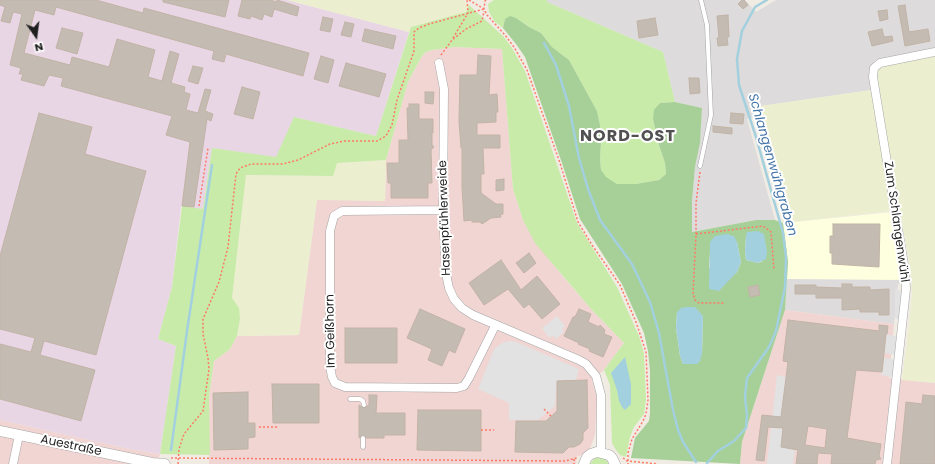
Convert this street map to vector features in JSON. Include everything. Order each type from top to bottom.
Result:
[{"type":"street","name":"Zum Schlangenwühl","points":[[887,464],[906,289],[905,272],[873,77],[874,68],[880,63],[935,52]]},
{"type":"street","name":"Hasenpfühlerweide","points":[[439,63],[444,89],[443,210],[446,274],[449,288],[454,299],[462,308],[473,315],[495,326],[586,364],[596,376],[601,395],[601,452]]},
{"type":"street","name":"Im Geißhorn","points":[[443,210],[342,211],[334,216],[330,231],[330,366],[332,377],[335,383],[345,387],[457,388],[464,386],[495,326]]},
{"type":"street","name":"Auestraße","points":[[0,432],[152,463],[167,461]]},
{"type":"street","points":[[13,464],[19,435]]},
{"type":"street","points":[[584,464],[587,457],[591,454],[601,452],[609,455],[615,464]]},
{"type":"lane","points":[[700,166],[711,115],[707,25],[701,0]]},
{"type":"lane","points":[[350,399],[360,399],[363,401],[364,405]]},
{"type":"lane","points":[[363,438],[363,447]]},
{"type":"path","points":[[439,63],[441,54],[452,40],[468,13],[468,0],[484,9],[487,15],[505,35],[527,70],[560,163],[578,222],[620,285],[636,322],[646,352],[648,400],[646,414],[632,439],[627,461],[628,464]]},
{"type":"path","points":[[452,40],[466,29],[482,21],[486,0]]},
{"type":"path","points":[[178,464],[177,458],[184,434],[203,411],[209,369],[203,334],[203,319],[219,282],[228,247],[236,174],[240,168],[251,164],[283,164],[298,160],[311,152],[330,144],[345,141],[377,141],[386,136],[392,125],[397,100],[414,51],[414,32],[429,24],[456,18],[484,9]]},
{"type":"path","points":[[199,206],[208,148]]},
{"type":"path","points":[[700,166],[696,203],[693,293],[695,300],[704,303],[724,303]]},
{"type":"path","points":[[696,234],[763,226],[771,232],[774,270]]},
{"type":"path","points":[[544,409],[551,416]]},
{"type":"path","points":[[259,427],[277,427]]},
{"type":"path","points":[[481,430],[494,430]]},
{"type":"path","points":[[167,461],[177,458],[574,459],[574,464]]},
{"type":"shaded area","points":[[0,0],[287,0],[409,32],[376,136],[294,117],[277,158],[212,148],[203,209],[181,206],[172,287],[158,339],[176,346],[160,454],[130,449],[0,420]]},
{"type":"shaded area","points":[[287,0],[463,0],[469,5],[466,12],[412,27],[409,32]]},
{"type":"shaded area","points":[[547,0],[745,0],[756,12],[776,0],[935,0],[935,48],[875,60],[870,66],[871,90],[761,106],[754,117],[747,119],[775,220],[756,220],[692,232],[692,201],[695,167],[700,143],[702,108],[675,102],[663,52],[547,2]]},
{"type":"shaded area","points":[[454,47],[502,49],[513,189],[523,220],[560,273],[592,310],[624,343],[604,370],[592,380],[597,397],[595,434],[590,449],[584,454],[576,457],[576,464],[209,464],[209,397],[214,361],[230,349],[237,336],[299,335],[317,199],[385,201],[386,160],[408,82],[422,56],[426,52]]},
{"type":"shaded area","points":[[935,56],[935,383],[902,380],[912,293],[911,272],[898,210],[783,223],[754,117],[761,106],[878,89],[877,71],[887,65]]},
{"type":"shaded area","points":[[386,160],[385,201],[317,200],[299,335],[237,336],[240,319],[232,298],[246,175],[332,176],[336,163]]},
{"type":"shaded area","points":[[891,212],[902,280],[898,285],[894,324],[785,310],[788,262],[783,223]]},
{"type":"shaded area","points":[[891,212],[902,280],[787,279],[788,262],[783,223]]},
{"type":"shaded area","points":[[895,289],[902,291],[900,320],[895,318]]},
{"type":"shaded area","points":[[785,310],[894,324],[889,378],[935,383],[935,464],[740,464],[742,442]]},
{"type":"shaded area","points":[[557,316],[565,326],[562,329],[564,332],[556,339],[553,335],[549,338],[542,328]]},
{"type":"shaded area","points":[[886,334],[899,337],[897,355],[884,353]]},
{"type":"shaded area","points":[[509,341],[516,342],[579,369],[576,380],[557,380],[555,406],[538,420],[509,420],[509,403],[478,389],[494,349],[502,343]]},
{"type":"shaded area","points":[[884,358],[898,360],[896,378],[881,375]]},
{"type":"shaded area","points":[[777,375],[786,377],[780,428],[783,428],[781,447],[795,449],[793,464],[767,464]]},
{"type":"shaded area","points":[[0,420],[130,449],[160,454],[158,464],[0,464]]},
{"type":"green space","points":[[494,0],[547,0],[547,2],[663,52],[675,102],[660,103],[653,119],[658,142],[665,163],[666,174],[659,180],[636,184],[617,184],[605,177],[601,170],[600,125],[597,111],[569,60],[552,47],[541,33],[516,18],[505,19],[503,28],[495,22],[489,12],[488,4]]},
{"type":"green space","points":[[469,5],[504,37],[525,71],[577,223],[617,287],[639,336],[644,353],[646,400],[644,414],[634,427],[630,437],[626,457],[620,455],[612,443],[610,385],[604,370],[624,343],[592,310],[535,243],[523,220],[513,189],[502,49],[454,47],[432,50],[426,52],[422,56],[408,82],[386,160],[337,163],[333,176],[246,175],[232,298],[239,308],[240,319],[237,336],[230,349],[214,361],[209,397],[210,455],[160,454],[176,346],[158,339],[172,287],[182,206],[203,209],[212,148],[276,157],[294,117],[376,136],[411,27],[466,12]]},
{"type":"green space","points":[[510,16],[516,18],[541,33],[552,47],[569,60],[597,111],[600,125],[601,170],[606,177],[617,184],[636,184],[659,180],[666,174],[665,163],[658,142],[653,119],[654,110],[660,103],[675,102],[702,108],[700,143],[695,167],[692,201],[692,232],[756,220],[775,220],[783,223],[788,262],[785,310],[742,442],[740,464],[631,458],[635,438],[649,421],[650,413],[650,371],[644,333],[622,284],[580,219],[525,57],[503,28],[505,19]],"holes":[[[746,236],[763,261],[758,263],[746,260]],[[737,242],[741,262],[737,272],[731,277],[709,268],[710,253]],[[677,312],[703,316],[702,354],[683,364],[680,356],[676,328]]]},
{"type":"green space","points":[[597,457],[604,458],[609,464],[590,464]]},
{"type":"water","points":[[758,231],[764,234],[767,252],[766,259],[758,263],[746,260],[745,251],[747,232]]},
{"type":"water","points":[[726,234],[734,236],[737,242],[741,262],[737,272],[719,291],[709,289],[710,242],[715,236]]},
{"type":"water","points":[[695,307],[703,316],[702,354],[700,361],[697,364],[683,364],[680,356],[676,328],[677,312],[681,308]]},
{"type":"water","points":[[625,357],[631,384],[631,404],[625,410],[619,401],[611,373]]},
{"type":"building","points":[[0,0],[96,0],[143,13],[144,8],[309,53],[303,76],[226,54],[224,62],[212,59],[214,51],[56,7],[54,15],[35,10],[24,53],[70,65],[72,57],[109,67],[117,39],[155,50],[148,77],[162,81],[170,51],[179,54],[171,83],[185,87],[184,92],[190,94],[186,110],[198,113],[205,89],[211,90],[205,111],[213,114],[211,121],[207,119],[194,207],[182,206],[190,142],[166,135],[172,116],[61,86],[63,78],[49,75],[44,86],[21,80],[23,74],[19,74],[21,68],[10,65],[22,14],[13,12],[10,23],[1,21],[5,7],[0,5]]},
{"type":"building","points":[[163,0],[229,0],[225,17],[163,2]]},
{"type":"building","points":[[242,0],[270,0],[277,2],[277,0],[299,7],[297,16],[274,9],[272,17],[264,14],[262,20],[251,16],[250,19],[238,16]]},
{"type":"building","points":[[744,0],[748,5],[743,9],[738,4]]},
{"type":"building","points":[[905,5],[909,32],[928,29],[930,41],[905,46],[898,6]]},
{"type":"building","points":[[887,10],[888,19],[880,21],[878,11]]},
{"type":"building","points":[[728,15],[728,45],[718,46],[717,38],[719,38],[717,16]]},
{"type":"building","points":[[323,17],[333,19],[330,32],[320,30]]},
{"type":"building","points":[[655,18],[658,35],[639,38],[637,21]]},
{"type":"building","points":[[345,22],[354,24],[351,37],[341,35]]},
{"type":"building","points":[[62,28],[83,33],[77,54],[56,48]]},
{"type":"building","points":[[365,29],[396,36],[393,49],[362,41]]},
{"type":"building","points":[[882,29],[884,37],[892,36],[893,41],[872,46],[868,32]]},
{"type":"building","points":[[478,55],[491,56],[489,95],[497,94],[498,112],[496,112],[496,122],[477,123],[477,135],[500,135],[500,148],[483,148],[484,174],[481,174],[481,193],[496,204],[503,204],[503,214],[500,215],[501,217],[491,218],[482,224],[480,222],[472,222],[472,220],[464,221],[462,148],[459,121],[460,75],[477,75]]},
{"type":"building","points":[[321,56],[334,60],[328,83],[314,79]]},
{"type":"building","points":[[346,63],[386,74],[379,97],[339,86]]},
{"type":"building","points":[[193,66],[203,68],[198,84],[188,81]]},
{"type":"building","points":[[689,78],[699,78],[700,93],[690,94]]},
{"type":"building","points":[[242,87],[260,92],[253,119],[234,114]]},
{"type":"building","points":[[425,92],[434,92],[433,104],[425,103]]},
{"type":"building","points":[[409,104],[419,104],[419,119],[433,119],[432,145],[434,147],[431,150],[432,183],[428,183],[428,198],[391,198],[391,183],[388,183],[387,163],[399,163],[399,140],[408,140],[407,108],[409,108]]},
{"type":"building","points":[[39,113],[92,127],[85,154],[146,171],[96,355],[44,341],[40,355],[95,370],[81,421],[0,399],[0,344],[31,352],[35,338],[0,329],[0,256]]},
{"type":"building","points":[[731,113],[744,114],[743,124],[730,123]]},
{"type":"building","points":[[713,126],[732,128],[732,134],[713,132]]},
{"type":"building","points":[[504,179],[504,190],[496,191],[496,180]]},
{"type":"building","points":[[833,224],[880,224],[879,267],[832,264],[832,253],[830,253],[830,236],[833,236]]},
{"type":"building","points":[[529,253],[536,263],[524,273],[516,263]]},
{"type":"building","points":[[501,260],[521,290],[537,276],[560,304],[542,319],[529,304],[524,308],[508,289],[484,305],[469,283]]},
{"type":"building","points":[[842,284],[852,284],[852,287],[870,287],[870,290],[889,289],[889,315],[879,315],[879,312],[860,312],[860,309],[842,310],[842,298],[816,298],[816,294],[795,294],[795,285],[816,285],[816,287],[842,288]]},
{"type":"building","points":[[758,285],[760,295],[750,297],[748,287]]},
{"type":"building","points":[[420,309],[465,329],[455,353],[449,350],[442,366],[428,360],[432,349],[407,338]]},
{"type":"building","points":[[579,309],[591,314],[588,322],[599,327],[600,325],[605,330],[604,334],[612,337],[603,357],[589,351],[590,349],[564,336],[573,317],[575,317]]},
{"type":"building","points":[[788,320],[879,331],[879,325],[888,326],[882,372],[856,370],[847,438],[881,444],[879,456],[881,459],[876,460],[875,464],[831,464],[832,454],[818,453],[817,464],[796,464],[798,450],[781,447],[783,428],[768,427],[764,461],[756,460],[762,415],[781,417],[788,362],[783,361]],"holes":[[[808,426],[827,429],[825,448],[805,445]]]},
{"type":"building","points":[[345,328],[397,328],[397,363],[345,363]]},
{"type":"building","points":[[587,380],[588,428],[583,433],[583,440],[580,444],[574,447],[569,447],[563,453],[515,452],[516,421],[546,421],[557,411],[557,381]]},
{"type":"building","points":[[272,384],[319,384],[319,423],[273,423]]},
{"type":"building","points":[[248,392],[248,423],[255,423],[255,437],[248,438],[248,449],[214,450],[213,393]]},
{"type":"building","points":[[369,395],[377,395],[376,413],[405,413],[405,435],[384,435],[384,438],[366,438],[365,435],[363,435],[359,438],[359,405],[364,408],[369,405]]},
{"type":"building","points":[[923,395],[935,396],[935,464],[900,464],[906,402],[922,404]]},
{"type":"building","points":[[418,410],[481,410],[481,451],[417,450]]},
{"type":"waterway","name":"Schlangenwühlgraben","points":[[707,463],[718,451],[734,441],[746,428],[747,415],[745,397],[747,378],[769,347],[776,331],[785,287],[786,257],[783,233],[756,137],[739,85],[737,59],[742,31],[755,7],[767,0]]},
{"type":"waterway","points":[[544,43],[556,65],[569,106],[579,158],[588,189],[600,220],[632,264],[650,302],[659,333],[678,430],[683,442],[696,462]]},
{"type":"waterway","points":[[171,450],[212,165]]},
{"type":"district","name":"NORD-OST","points":[[628,137]]}]
